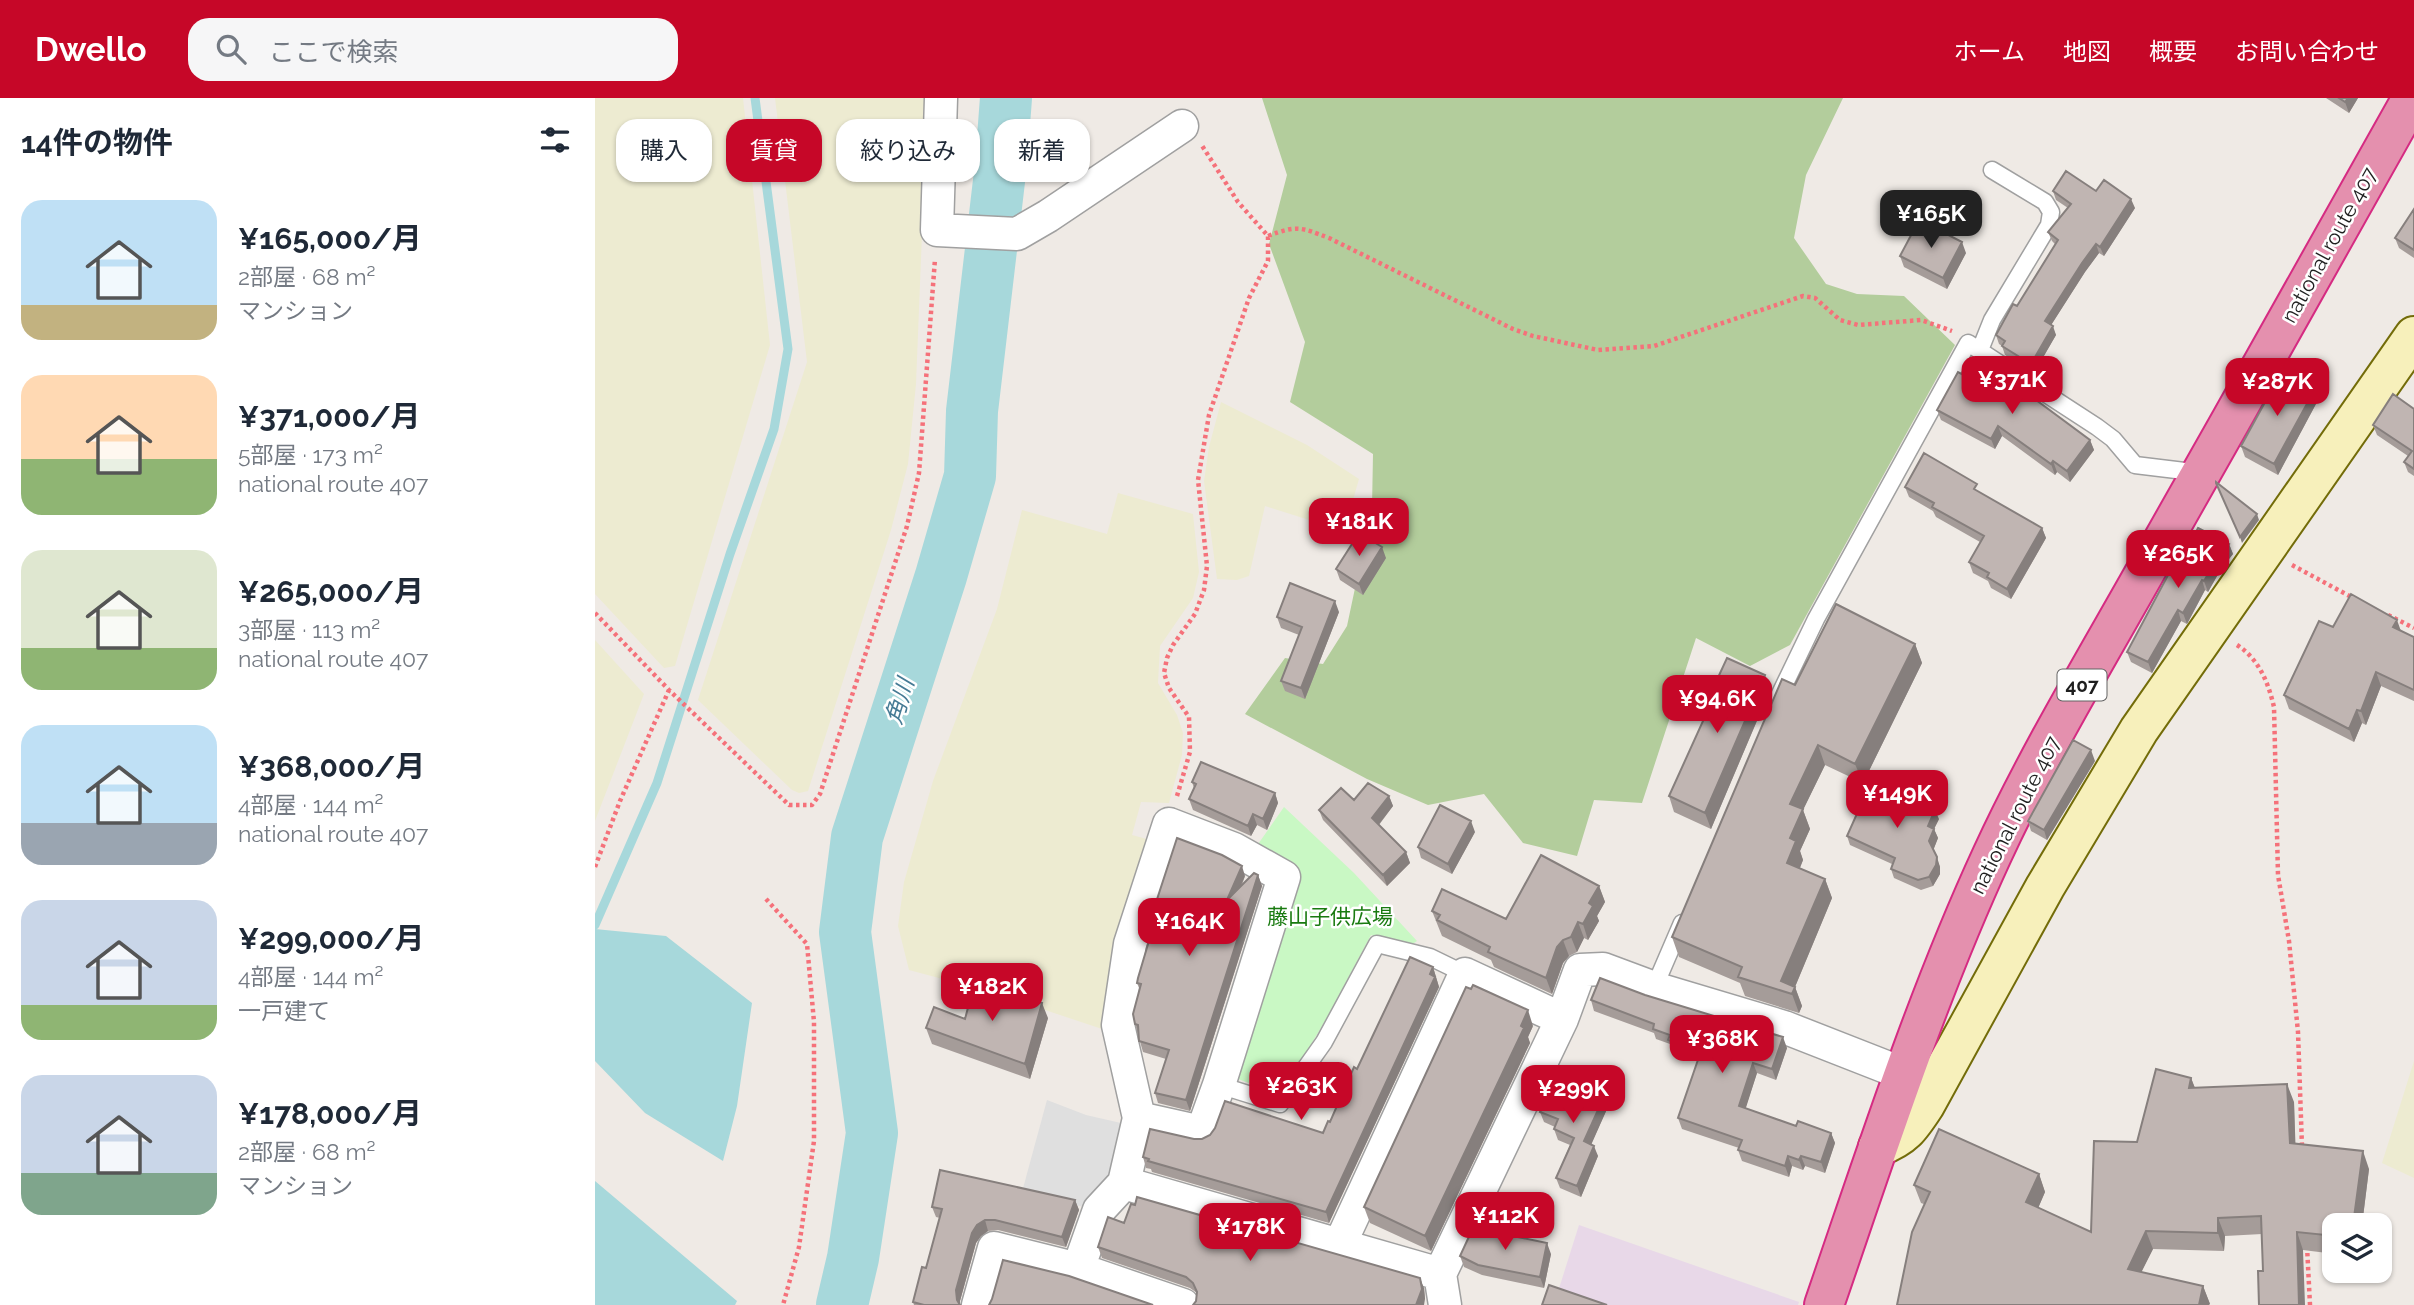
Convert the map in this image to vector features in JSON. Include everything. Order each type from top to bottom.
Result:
[{"type":"highway","name":"national route 407","points":[[1824,1305],[1904,1074],[1959,929],[1994,851],[2046,751],[2412,98]]},
{"type":"street","points":[[940,98],[937,230],[1017,234],[1182,126]]},
{"type":"street","points":[[1878,1147],[1906,1133],[1925,1105],[2058,865],[2139,730],[2414,336]]},
{"type":"street","points":[[1095,1284],[1099,1210],[1124,1183],[1139,1118],[1118,1025],[1130,944],[1169,824],[1234,849],[1284,877],[1202,1132],[1139,1118]]},
{"type":"street","points":[[1445,1305],[1440,1274],[1562,1020],[1580,970],[1603,970],[1784,1027],[1904,1074]]},
{"type":"street","points":[[1340,1244],[1465,974],[1562,1020]]},
{"type":"street","points":[[1124,1183],[1440,1274]]},
{"type":"street","points":[[978,1305],[995,1248],[1095,1284],[1183,1305]]},
{"type":"lane","points":[[1770,715],[1816,619],[1974,346],[2049,225],[2051,212],[2045,202],[1992,170]]},
{"type":"lane","points":[[1974,346],[2097,427],[2113,439],[2135,465],[2201,473]]},
{"type":"lane","points":[[1654,988],[1688,908]]},
{"type":"lane","points":[[1219,1085],[1280,1104],[1324,1042],[1377,944],[1430,957],[1465,974]]},
{"type":"path","points":[[1169,824],[1190,752],[1189,717],[1169,688],[1164,673],[1173,645],[1195,614],[1204,590],[1207,566],[1198,480],[1209,415],[1249,298],[1268,261],[1268,236],[1238,202],[1195,134],[1182,126]]},
{"type":"path","points":[[1268,236],[1290,228],[1308,230],[1513,329],[1598,350],[1654,346],[1803,296],[1815,298],[1840,320],[1858,325],[1921,320],[1952,332],[1974,346]]},
{"type":"path","points":[[595,613],[669,690],[789,805],[812,805],[820,794],[907,526],[919,473],[937,230]]},
{"type":"path","points":[[2263,550],[2358,600]]},
{"type":"path","points":[[2381,612],[2414,628]]},
{"type":"path","points":[[2209,627],[2241,648],[2259,666],[2270,687],[2274,707],[2278,875],[2289,941],[2298,1032],[2302,1152]]},
{"type":"path","points":[[595,867],[620,801],[669,690]]},
{"type":"path","points":[[766,898],[807,944],[814,1022],[814,1141],[799,1247],[783,1305]]},
{"type":"path","points":[[2306,1235],[2310,1305]]},
{"type":"shaded area","points":[[595,98],[743,98],[745,119],[726,119],[726,182],[752,182],[770,345],[675,666],[664,668],[595,594]]},
{"type":"shaded area","points":[[775,98],[926,98],[927,119],[836,119],[836,182],[924,182],[916,384],[908,464],[891,530],[808,791],[799,793],[792,790],[698,700],[807,362],[785,182],[822,182],[822,119],[778,119]]},
{"type":"shaded area","points":[[1221,402],[1307,445],[1359,479],[1344,531],[1265,506],[1249,576],[1237,580],[1217,579],[1204,481],[1209,447]]},
{"type":"shaded area","points":[[1118,493],[1193,514],[1199,572],[1193,598],[1160,646],[1158,683],[1177,715],[1183,733],[1182,755],[1169,803],[1141,802],[1132,835],[1154,841],[1111,1032],[991,992],[909,970],[898,926],[904,882],[933,781],[997,609],[1022,510],[1107,534]]},
{"type":"shaded area","points":[[595,640],[644,694],[595,821]]},
{"type":"shaded area","points":[[2414,1061],[2414,1178],[2382,1163]]},
{"type":"shaded area","points":[[1047,1100],[1086,1115],[1121,1123],[1126,1128],[1124,1164],[1088,1208],[1022,1192]]},
{"type":"shaded area","points":[[1579,1225],[1799,1302],[1798,1305],[1577,1305],[1556,1298]]},
{"type":"green space","points":[[1262,98],[1843,98],[1806,175],[1794,238],[1826,284],[1857,294],[1904,296],[1955,345],[1790,645],[1750,666],[1696,638],[1642,803],[1594,800],[1577,856],[1523,843],[1484,794],[1428,805],[1367,779],[1245,714],[1285,658],[1323,664],[1347,626],[1372,508],[1373,454],[1290,402],[1305,342],[1269,244],[1287,175]]},
{"type":"green space","name":"藤山子供広場","points":[[1284,807],[1354,873],[1417,941],[1406,948],[1371,935],[1328,1016],[1281,1095],[1238,1079],[1231,1072],[1295,875],[1256,847]]},
{"type":"water","points":[[595,929],[666,936],[752,1003],[737,1106],[723,1161],[645,1113],[595,1061]]},
{"type":"water","points":[[595,1181],[737,1301],[735,1305],[595,1305]]},
{"type":"building","points":[[2066,171],[2096,191],[2104,180],[2131,199],[2100,247],[2096,244],[2082,263],[2045,321],[2053,326],[2031,364],[2002,346],[2005,341],[1996,335],[2013,304],[2017,306],[2058,240],[2048,232],[2071,204],[2053,191]]},
{"type":"building","points":[[2414,209],[2414,250],[2395,238]]},
{"type":"building","points":[[1917,224],[1931,231],[1933,227],[1962,242],[1943,278],[1900,256]]},
{"type":"building","points":[[1992,363],[2020,381],[2017,386],[2090,440],[2067,471],[2053,461],[2051,464],[1998,426],[1991,439],[1937,410],[1958,372],[1981,384]]},
{"type":"building","points":[[2281,373],[2314,391],[2274,464],[2241,446]]},
{"type":"building","points":[[2393,394],[2414,409],[2414,469],[2404,462],[2412,451],[2373,425]]},
{"type":"building","points":[[1924,453],[1977,484],[1974,489],[2042,528],[2007,589],[1987,577],[1989,573],[1969,562],[1984,536],[1932,507],[1934,503],[1905,487]]},
{"type":"building","points":[[2216,483],[2257,514],[2240,537]]},
{"type":"building","points":[[2198,528],[2229,544],[2204,581],[2202,580],[2183,613],[2178,610],[2148,662],[2127,652],[2191,532],[2195,534]]},
{"type":"building","points":[[1359,533],[1382,547],[1359,584],[1336,569]]},
{"type":"building","points":[[1290,583],[1335,601],[1301,688],[1281,681],[1302,627],[1277,617]]},
{"type":"building","points":[[2351,594],[2397,620],[2393,627],[2414,637],[2414,690],[2376,672],[2361,711],[2357,710],[2349,729],[2284,695],[2319,621],[2333,627]]},
{"type":"building","points":[[1836,604],[1915,644],[1855,764],[1818,745],[1790,804],[1803,809],[1790,838],[1796,841],[1787,863],[1825,879],[1781,981],[1795,987],[1792,994],[1738,977],[1742,967],[1672,937],[1782,679],[1795,685]]},
{"type":"building","points":[[1727,658],[1765,675],[1705,813],[1669,796],[1713,699],[1709,697]]},
{"type":"building","points":[[2073,740],[2091,750],[2044,830],[2028,821]]},
{"type":"building","points":[[1201,762],[1275,793],[1263,819],[1253,814],[1248,826],[1189,799],[1196,784],[1192,782]]},
{"type":"building","points":[[1872,780],[1935,810],[1928,826],[1934,829],[1929,841],[1937,857],[1929,877],[1918,880],[1891,869],[1895,858],[1847,836]]},
{"type":"building","points":[[1368,783],[1389,796],[1372,818],[1406,852],[1383,875],[1319,810],[1341,788],[1354,800]]},
{"type":"building","points":[[1440,805],[1471,821],[1448,864],[1418,847]]},
{"type":"building","points":[[1177,838],[1222,855],[1242,866],[1227,900],[1254,873],[1258,875],[1186,1100],[1155,1093],[1169,1050],[1139,1041],[1138,1025],[1135,1024],[1133,1014],[1141,984],[1137,983],[1138,978],[1151,934],[1146,933]]},
{"type":"building","points":[[1541,855],[1599,886],[1589,903],[1593,906],[1583,924],[1578,922],[1571,937],[1563,940],[1557,947],[1546,978],[1488,952],[1490,947],[1437,920],[1440,915],[1432,911],[1442,889],[1506,919]]},
{"type":"building","points":[[1410,957],[1433,967],[1430,974],[1435,977],[1326,1212],[1148,1161],[1149,1159],[1143,1157],[1150,1129],[1194,1139],[1210,1135],[1225,1101],[1323,1133],[1354,1067],[1357,1069]]},
{"type":"building","points":[[1600,978],[1645,995],[1783,1037],[1772,1069],[1753,1063],[1739,1106],[1796,1126],[1798,1121],[1831,1133],[1821,1162],[1801,1156],[1799,1160],[1788,1156],[1785,1166],[1738,1150],[1742,1140],[1678,1118],[1701,1051],[1668,1040],[1670,1035],[1653,1029],[1654,1024],[1591,1000]]},
{"type":"building","points":[[974,985],[1042,1003],[1025,1064],[926,1028],[934,1007],[965,1019]]},
{"type":"building","points":[[1473,985],[1528,1010],[1521,1026],[1524,1028],[1425,1236],[1364,1207],[1466,987],[1471,989]]},
{"type":"building","points":[[2156,1069],[2191,1078],[2189,1088],[2287,1084],[2290,1143],[2363,1151],[2355,1213],[2322,1213],[2322,1235],[2297,1232],[2299,1305],[2259,1305],[2258,1271],[2263,1271],[2261,1216],[2218,1218],[2218,1233],[2146,1231],[2128,1269],[2203,1286],[2199,1305],[1897,1305],[1912,1232],[1930,1192],[1914,1185],[1939,1129],[2039,1174],[2026,1202],[2091,1232],[2094,1141],[2137,1142]]},
{"type":"building","points":[[1555,1078],[1603,1099],[1584,1141],[1594,1146],[1577,1186],[1556,1178],[1574,1138],[1554,1129],[1558,1119],[1540,1112]]},
{"type":"building","points":[[940,1170],[1075,1200],[1062,1237],[995,1220],[985,1220],[977,1225],[972,1233],[956,1290],[960,1305],[924,1305],[913,1302],[922,1267],[926,1268],[942,1209],[932,1207]]},
{"type":"building","points":[[1137,1197],[1420,1278],[1422,1289],[1416,1305],[1193,1305],[1197,1292],[1186,1277],[1098,1247],[1108,1217],[1124,1223],[1131,1204],[1135,1205]]},
{"type":"building","points":[[1473,1228],[1547,1243],[1540,1277],[1478,1265],[1460,1256]]},
{"type":"building","points":[[1003,1260],[1069,1276],[1153,1305],[989,1305]]},
{"type":"building","points":[[1549,1285],[1607,1305],[1542,1305]]},
{"type":"waterway","points":[[595,925],[657,783],[730,554],[774,429],[788,349],[755,98]]},
{"type":"waterway","name":"角川","points":[[842,1305],[853,1258],[872,1133],[845,932],[857,837],[941,576],[970,476],[972,411],[1001,164],[1006,98]]}]
